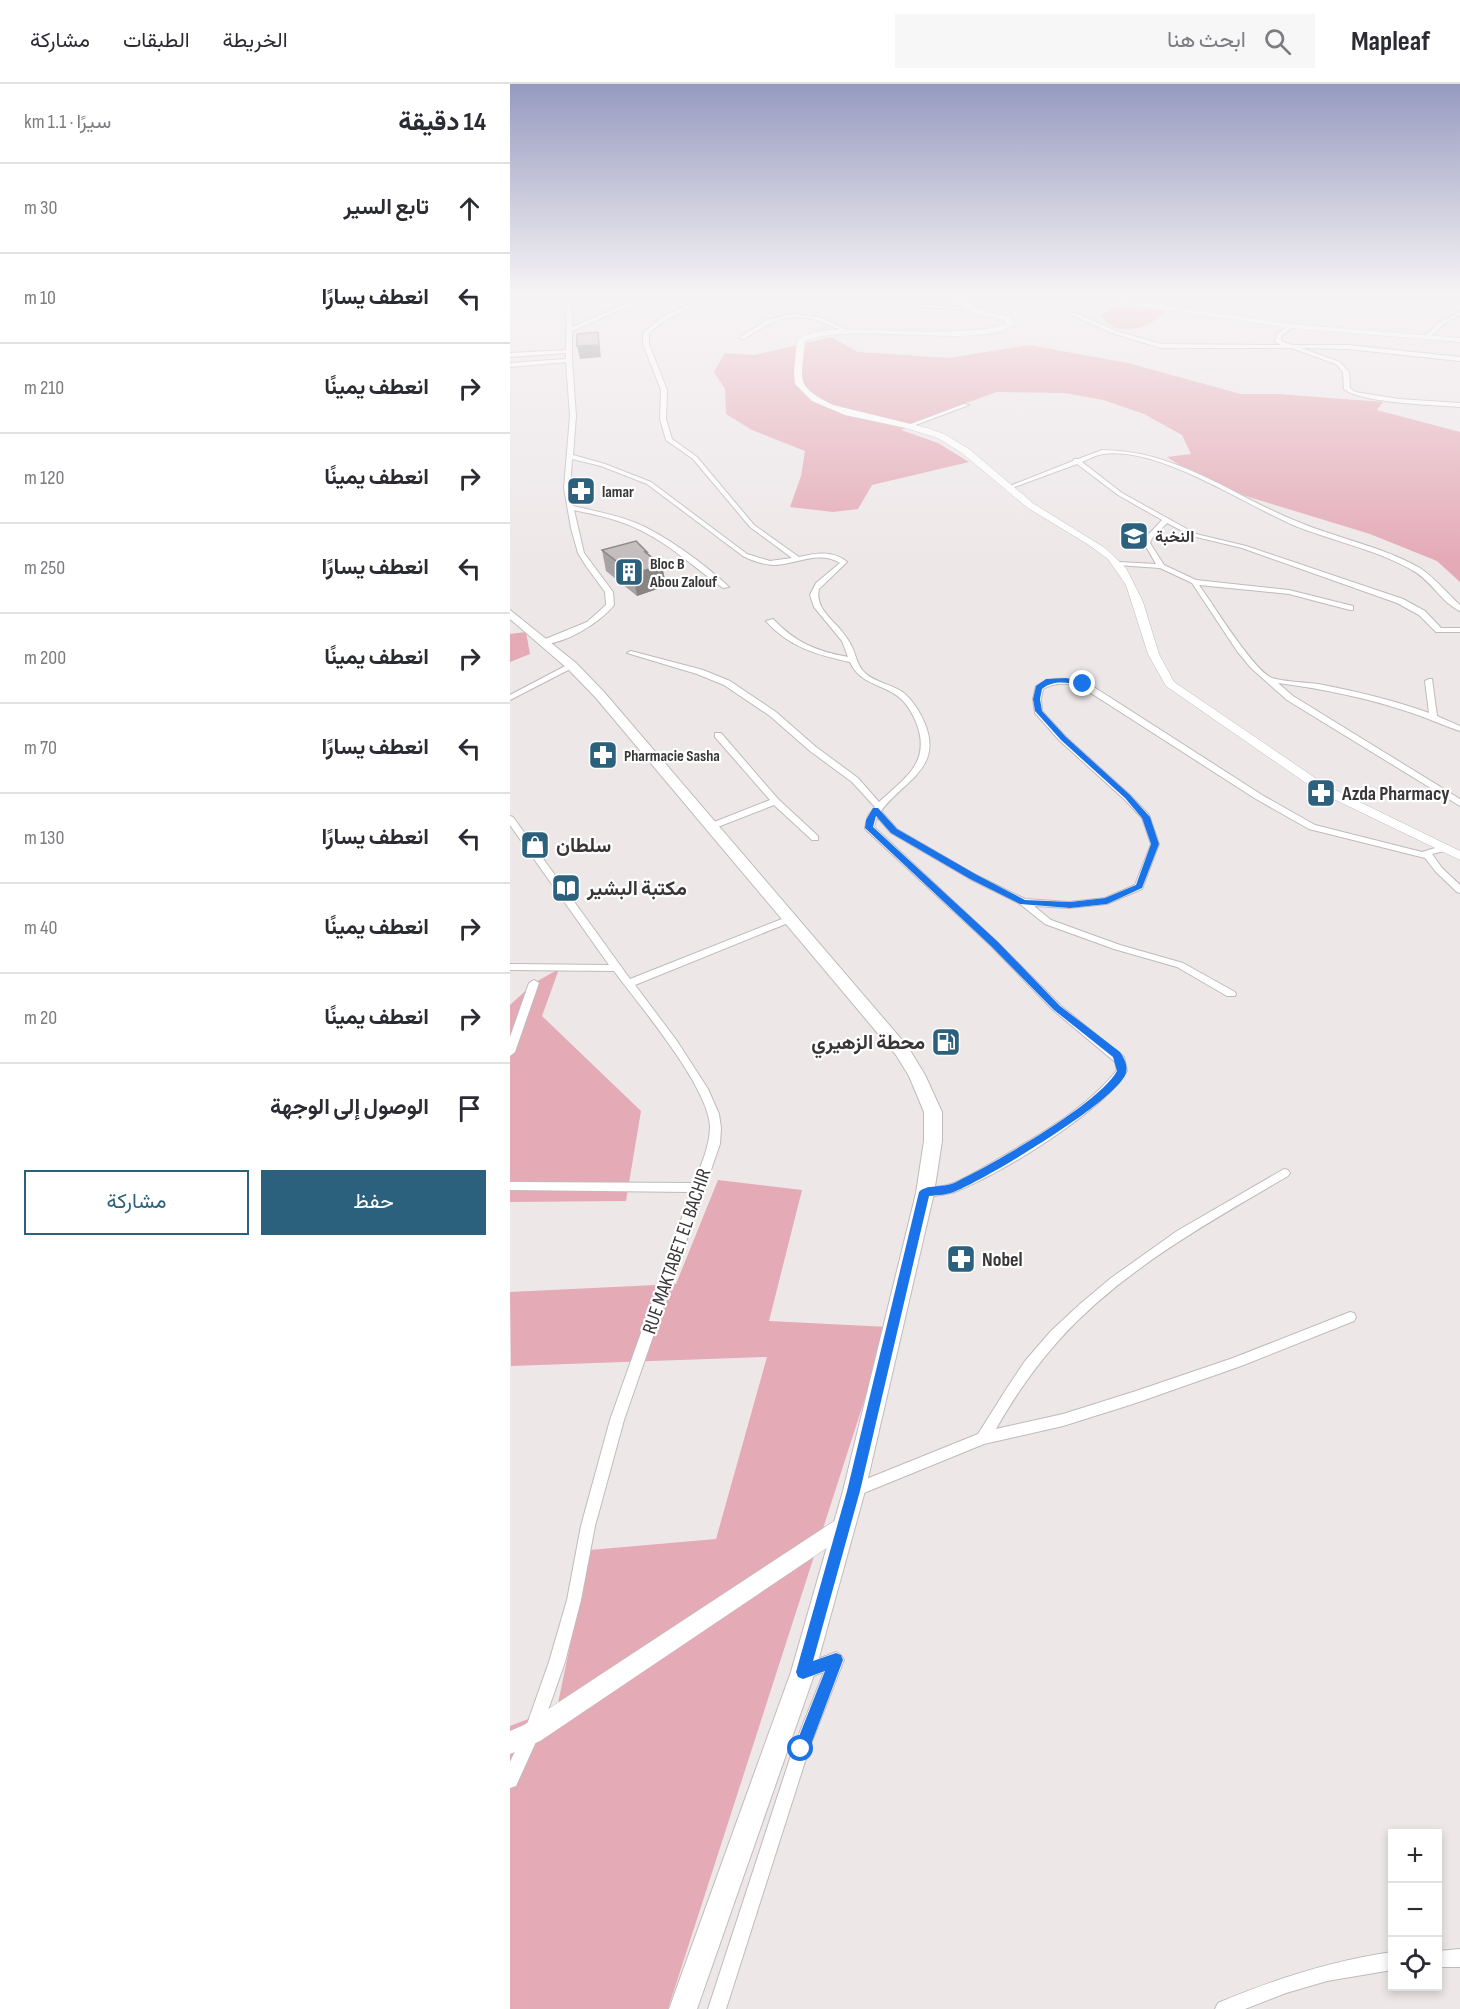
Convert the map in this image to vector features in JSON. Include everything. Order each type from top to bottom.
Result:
[{"type":"main road","points":[[510,613],[572,666],[712,826],[902,1050],[917,1075],[933,1112],[933,1141],[925,1192],[854,1491],[842,1526],[803,1672],[683,2009]]},
{"type":"street","points":[[546,642],[587,625],[604,614],[610,605],[609,592],[588,566],[581,553],[574,528],[567,482],[573,416],[571,382]]},
{"type":"street","points":[[661,382],[664,390],[663,419],[666,435],[673,444],[694,458],[752,526],[798,559]]},
{"type":"street","points":[[798,382],[799,386],[818,401],[833,408],[911,425],[934,433],[964,449],[1032,507],[1103,550],[1119,564],[1141,614],[1156,661],[1170,684],[1323,789],[1460,856]]},
{"type":"street","points":[[1347,382],[1347,389],[1357,394],[1399,401],[1460,405]]},
{"type":"street","points":[[911,425],[966,405]]},
{"type":"street","points":[[1010,488],[1048,474],[1076,460],[1102,452],[1130,452],[1150,457],[1219,485],[1282,517],[1417,570],[1460,609]]},
{"type":"street","points":[[569,456],[603,465],[649,483],[745,555],[768,563],[831,555],[844,562],[827,576],[814,594],[817,604],[844,639],[862,675],[898,693],[914,710],[924,735],[924,750],[919,769],[901,789],[877,808],[870,820],[869,828],[987,937],[1057,1008],[1116,1055],[1122,1066],[1120,1076],[1103,1093],[1053,1130],[981,1174],[951,1189],[925,1192]]},
{"type":"street","points":[[1076,460],[1120,494],[1194,535],[1244,547],[1400,601],[1422,613],[1439,630],[1460,630]]},
{"type":"street","points":[[571,507],[625,521],[645,529],[725,587]]},
{"type":"street","points":[[1161,566],[1147,543],[1149,537],[1165,520]]},
{"type":"street","points":[[1119,564],[1161,566],[1194,582],[1289,592],[1350,608]]},
{"type":"street","points":[[1194,582],[1240,649],[1269,680],[1290,698],[1460,803]]},
{"type":"street","points":[[770,621],[796,645],[826,656],[853,660]]},
{"type":"street","points":[[631,653],[700,672],[727,683],[773,714],[813,749],[855,780],[894,831],[1023,902],[1048,922],[1117,947],[1180,965],[1231,994]]},
{"type":"street","points":[[510,698],[572,666]]},
{"type":"street","points":[[1023,902],[1070,905],[1107,901],[1139,886],[1155,844],[1146,817],[1063,739],[1038,711],[1039,688],[1048,681],[1066,680],[1083,684],[1258,797],[1312,827],[1427,856],[1460,890]]},
{"type":"street","points":[[1269,680],[1299,683],[1351,694],[1433,717],[1460,729]]},
{"type":"street","points":[[1429,681],[1433,717]]},
{"type":"street","points":[[718,735],[775,801],[814,838]]},
{"type":"street","points":[[712,826],[775,801]]},
{"type":"street","name":"RUE MAKTABET EL BACHIR","points":[[510,819],[616,968],[664,1031],[710,1104],[716,1121],[714,1144],[617,1420],[588,1526],[574,1600],[557,1662],[532,1733],[510,1780]]},
{"type":"street","points":[[1427,856],[1426,852],[1445,848]]},
{"type":"street","points":[[628,984],[790,919]]},
{"type":"street","points":[[510,968],[616,968]]},
{"type":"street","points":[[510,1052],[534,983]]},
{"type":"street","points":[[983,1438],[1030,1364],[1088,1302],[1213,1214],[1284,1173]]},
{"type":"street","points":[[510,1186],[697,1188]]},
{"type":"street","points":[[854,1491],[983,1438],[1063,1420],[1136,1397],[1236,1362],[1350,1317]]},
{"type":"street","points":[[510,1743],[532,1733],[842,1526]]},
{"type":"street","points":[[717,2009],[801,1749],[836,1660],[803,1672]]},
{"type":"street","points":[[1442,1959],[1460,1958]]},
{"type":"street","points":[[1224,2009],[1271,1988],[1347,1966],[1388,1961]]},
{"type":"shaded area","points":[[720,382],[1197,382],[1241,394],[1278,394],[1383,402],[1377,410],[1460,432],[1460,582],[1437,561],[1370,534],[1213,486],[1167,457],[1191,454],[1182,435],[1144,414],[1103,400],[1064,393],[997,392],[935,414],[901,430],[938,443],[969,462],[872,485],[858,509],[833,512],[790,507],[801,476],[805,451],[752,430],[726,414],[725,389]]},
{"type":"shaded area","points":[[526,632],[530,654],[510,662],[510,634]]},
{"type":"shaded area","points":[[559,969],[542,1016],[641,1111],[626,1201],[510,1202],[510,1005],[534,983]]},
{"type":"shaded area","points":[[718,1180],[802,1190],[769,1321],[888,1327],[668,2009],[510,2009],[510,1726],[557,1708],[590,1550],[716,1539],[767,1357],[511,1366],[510,1292],[676,1284]]},
{"type":"building","points":[[636,541],[647,552],[645,552],[662,565],[633,574],[602,550]]},
{"type":"place","name":"lamar","points":[[581,491]]},
{"type":"place","name":"النخبة","points":[[1134,536]]},
{"type":"place","name":"Bloc B Abou Zalouf","points":[[629,572]]},
{"type":"place","name":"Pharmacie Sasha","points":[[603,755]]},
{"type":"place","name":"Azda Pharmacy","points":[[1321,793]]},
{"type":"place","name":"سلطان","points":[[535,845]]},
{"type":"place","name":"مكتبة البشير","points":[[566,888]]},
{"type":"place","name":"محطة الزهيري","points":[[946,1042]]},
{"type":"place","name":"Nobel","points":[[961,1259]]},
{"type":"route","points":[[801,1749],[836,1660],[803,1672],[842,1526],[854,1491],[925,1192],[951,1189],[981,1174],[1053,1130],[1095,1101],[1120,1076],[1122,1071],[1120,1060],[1116,1055],[1057,1008],[994,944],[869,828],[870,820],[876,810],[894,831],[1023,902],[1070,905],[1107,901],[1139,886],[1155,844],[1146,817],[1063,739],[1038,711],[1039,688],[1048,681],[1066,680],[1083,684]]}]
